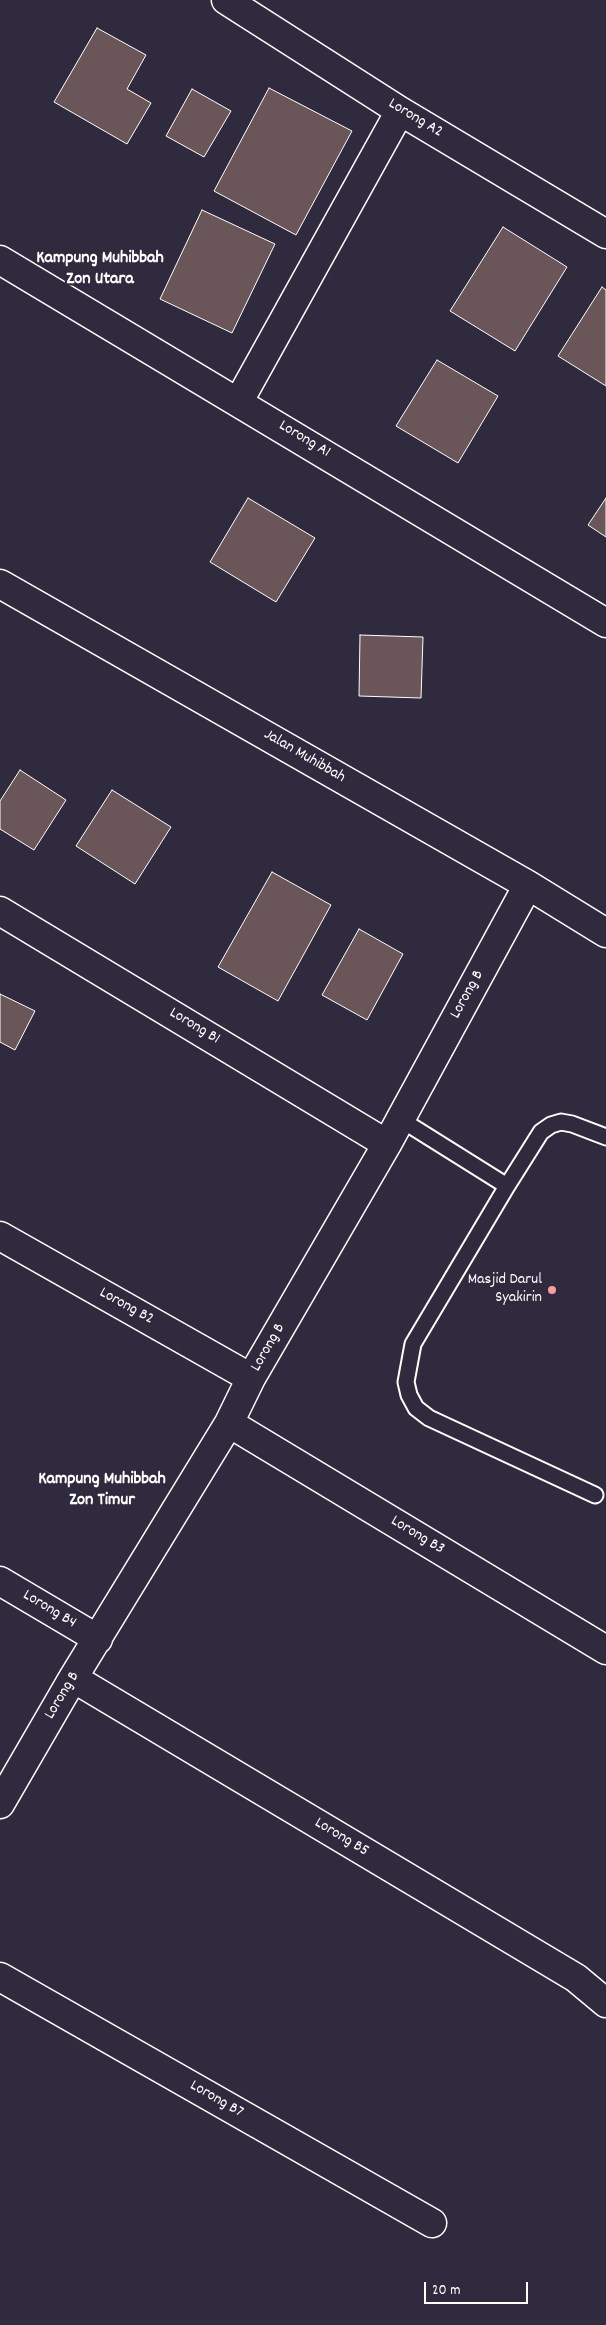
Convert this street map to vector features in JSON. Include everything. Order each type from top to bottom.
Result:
[{"type":"street","name":"Lorong A2","points":[[226,0],[400,111],[606,234]]},
{"type":"street","points":[[239,401],[400,111]]},
{"type":"street","name":"Lorong A1","points":[[0,260],[239,401],[606,623]]},
{"type":"street","name":"Jalan Muhibbah","points":[[0,584],[528,885],[606,933]]},
{"type":"street","name":"Lorong B","points":[[0,1804],[229,1422],[252,1378],[387,1144],[528,885]]},
{"type":"street","name":"Lorong B1","points":[[0,911],[387,1144]]},
{"type":"street","name":"Lorong B2","points":[[0,1236],[252,1378]]},
{"type":"street","name":"Lorong B3","points":[[229,1422],[606,1650]]},
{"type":"street","name":"Lorong B4","points":[[0,1581],[98,1639]]},
{"type":"street","name":"Lorong B5","points":[[74,1678],[576,1978],[606,2003]]},
{"type":"street","name":"Lorong B7","points":[[0,1977],[432,2223]]},
{"type":"lane","points":[[400,1119],[507,1186]]},
{"type":"lane","points":[[595,1495],[429,1418],[416,1408],[409,1396],[406,1382],[413,1344],[541,1132],[551,1125],[560,1122],[572,1124],[606,1137]]},
{"type":"building","points":[[97,28],[146,55],[127,89],[151,103],[127,144],[54,102]]},
{"type":"building","points":[[269,88],[352,131],[296,235],[214,191]]},
{"type":"building","points":[[192,89],[231,111],[204,157],[166,136]]},
{"type":"building","points":[[202,210],[275,244],[232,333],[160,299]]},
{"type":"building","points":[[503,227],[567,267],[515,351],[450,311]]},
{"type":"building","points":[[602,287],[606,290],[606,386],[558,356]]},
{"type":"building","points":[[437,360],[498,396],[458,463],[396,426]]},
{"type":"building","points":[[248,498],[315,538],[276,602],[210,562]]},
{"type":"building","points":[[606,498],[606,537],[588,525]]},
{"type":"building","points":[[360,635],[423,637],[421,698],[359,696]]},
{"type":"building","points":[[20,770],[66,800],[34,850],[0,829],[0,801]]},
{"type":"building","points":[[112,790],[171,827],[135,884],[76,846]]},
{"type":"building","points":[[272,872],[331,905],[278,1001],[218,967]]},
{"type":"building","points":[[359,929],[403,954],[367,1020],[322,995]]},
{"type":"building","points":[[0,994],[35,1011],[15,1050],[0,1042]]},
{"type":"place","name":"Masjid Darul Syakirin","points":[[552,1290]]},
{"type":"district","name":"Kampung Muhibbah Zon Utara","points":[[100,270]]},
{"type":"district","name":"Kampung Muhibbah Zon Timur","points":[[102,1491]]}]
